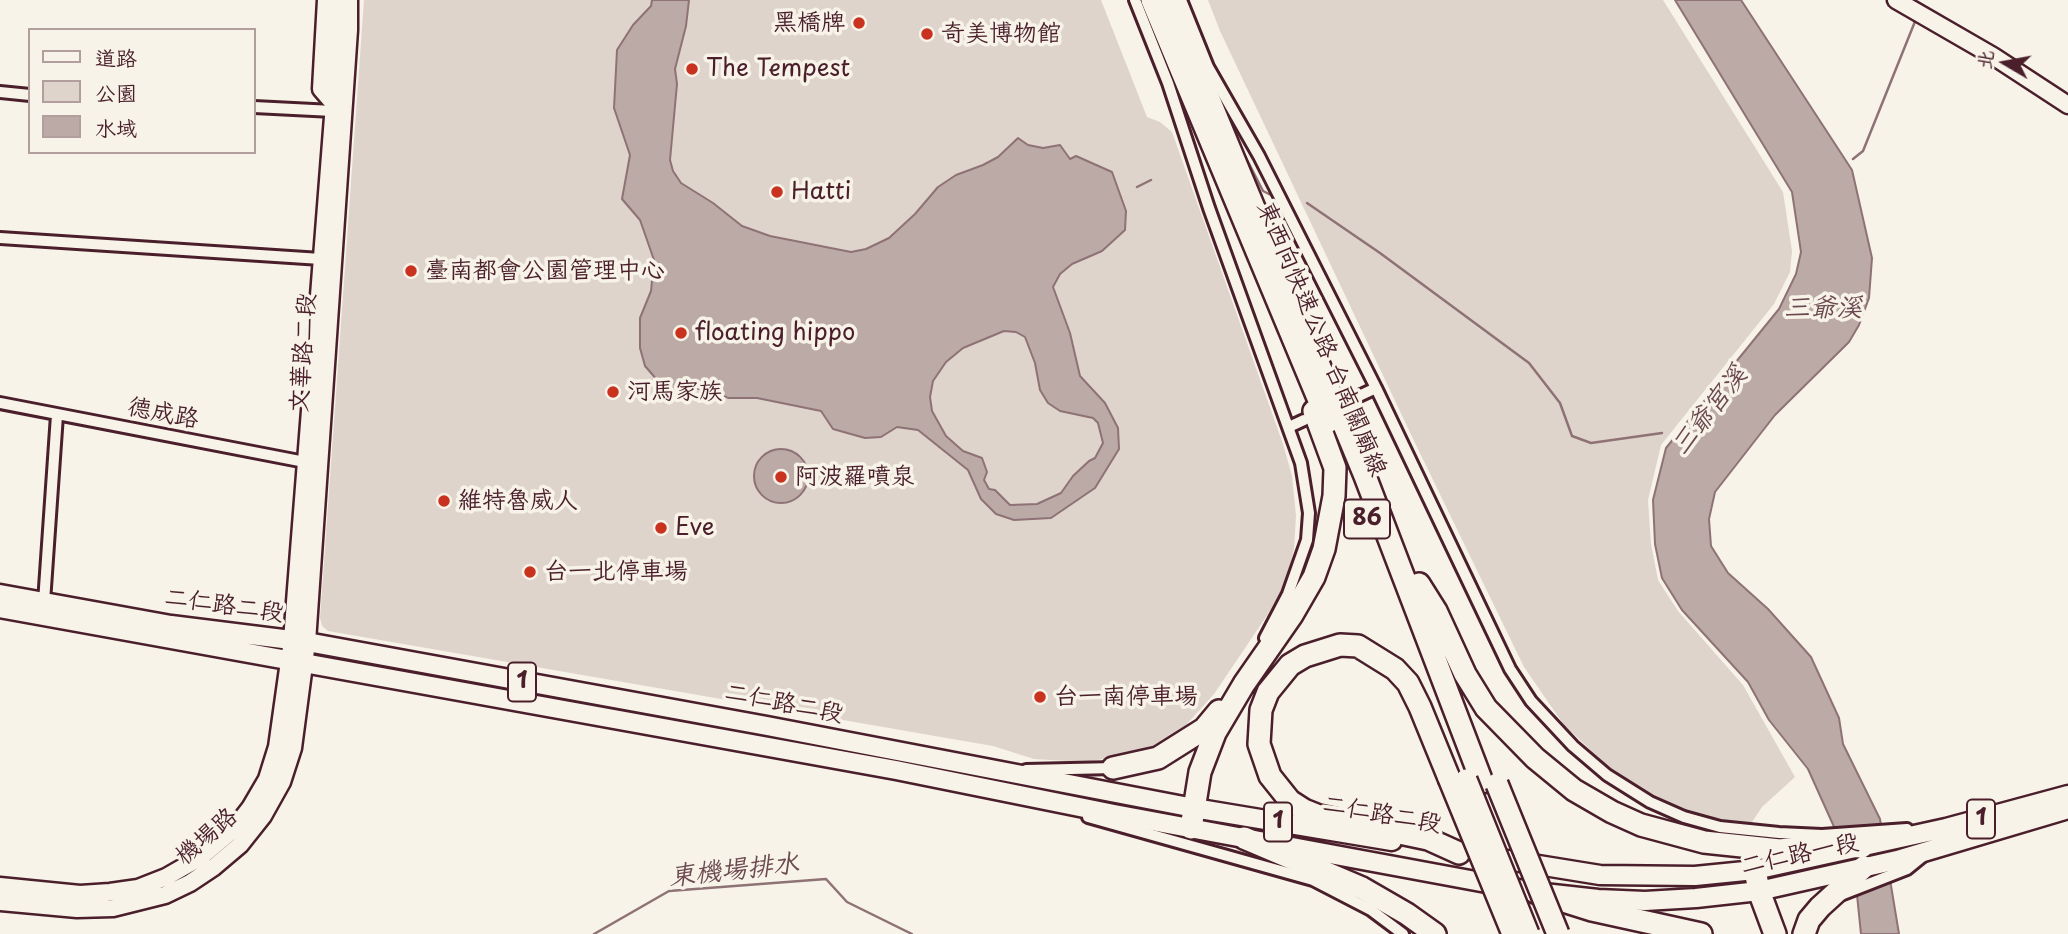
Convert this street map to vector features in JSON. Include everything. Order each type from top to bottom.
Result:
[{"type":"highway","name":"東西向快速公路 台南關廟線","points":[[1152,0],[1189,74],[1227,137],[1365,475],[1528,934]]},
{"type":"highway","name":"東西向快速公路 台南關廟線","points":[[1168,0],[1189,74]]},
{"type":"highway","name":"東西向快速公路 台南關廟線","points":[[1227,137],[1259,261],[1352,478],[1474,781],[1544,934]]},
{"type":"highway","points":[[1192,818],[1200,772],[1215,733],[1314,577],[1324,549],[1334,496],[1335,468],[1259,261]]},
{"type":"highway","points":[[1310,341],[1326,356],[1377,470],[1419,584],[1513,934]]},
{"type":"highway","points":[[1419,584],[1436,611],[1465,674],[1486,708],[1535,758],[1574,790],[1641,825],[1704,842],[1780,849],[1825,845],[1863,857],[1809,920],[1804,934]]},
{"type":"highway","points":[[1460,853],[1428,839],[1319,816],[1290,801],[1270,776],[1259,744],[1261,710],[1268,692],[1290,665],[1305,656],[1340,645],[1358,646],[1395,669],[1408,683],[1420,707],[1474,781],[1558,934]]},
{"type":"highway","points":[[1113,768],[1158,758],[1187,741],[1204,729],[1244,684]]},
{"type":"highway","points":[[1244,838],[1362,888],[1435,934]]},
{"type":"highway","points":[[1755,870],[1759,891],[1775,934]]},
{"type":"highway","points":[[1535,892],[1592,910],[1701,934]]},
{"type":"main road","name":"二仁路二段","points":[[0,594],[171,625],[300,641],[767,726],[999,772],[1192,818],[1244,838],[1535,892]]},
{"type":"main road","name":"二仁路二段","points":[[0,608],[896,770],[1192,818],[1460,853],[1557,869]]},
{"type":"main road","name":"二仁路一段","points":[[1863,857],[1899,866],[1930,841],[2068,795]]},
{"type":"main road","name":"二仁路一段","points":[[1863,857],[1891,836],[1930,841],[2068,809]]},
{"type":"main road","name":"二仁路一段","points":[[1557,869],[1600,875],[1695,876],[1755,870],[1825,845]]},
{"type":"main road","name":"二仁路一段","points":[[1535,892],[1645,901],[1835,887]]},
{"type":"street","points":[[326,0],[321,89],[337,107]]},
{"type":"street","points":[[337,0],[341,66]]},
{"type":"street","points":[[341,66],[349,0]]},
{"type":"street","points":[[256,107],[337,107],[355,93],[360,0]]},
{"type":"street","points":[[1135,0],[1189,74],[1376,388],[1510,669],[1531,701],[1573,746],[1607,775],[1650,802],[1684,817],[1720,827],[1779,833],[1825,845],[1891,836]]},
{"type":"street","points":[[999,772],[1113,768],[1173,743],[1205,720],[1230,694],[1275,620],[1299,566],[1307,540],[1309,513],[1301,463],[1189,152],[1189,74],[1181,0]]},
{"type":"street","points":[[1902,3],[1993,56],[2068,105]]},
{"type":"street","name":"文華路二段","points":[[313,463],[321,259],[341,66]]},
{"type":"street","points":[[0,92],[28,95]]},
{"type":"street","name":"文華路二段","points":[[300,641],[337,107]]},
{"type":"street","points":[[0,239],[321,259]]},
{"type":"street","points":[[1359,396],[1376,388]]},
{"type":"street","name":"德成路","points":[[0,403],[313,463]]},
{"type":"street","points":[[44,602],[57,415]]},
{"type":"street","points":[[1289,427],[1304,420]]},
{"type":"street","name":"機場路","points":[[0,902],[78,909],[113,908],[165,895],[190,883],[240,845],[282,782],[293,748],[300,641]]},
{"type":"street","name":"機場路","points":[[0,886],[80,894],[138,888],[166,877],[201,857],[233,830],[267,779],[298,662]]},
{"type":"street","points":[[896,770],[905,777],[1064,811],[1312,880],[1348,896],[1403,934]]},
{"type":"street","points":[[1813,934],[1813,926],[1835,887],[1899,866]]},
{"type":"green space","points":[[364,0],[1101,0],[1147,117],[1160,122],[1172,132],[1292,476],[1296,516],[1294,549],[1286,582],[1268,614],[1214,694],[1186,725],[1159,745],[1141,753],[1085,762],[1034,759],[993,746],[328,631],[322,626],[320,618]]},
{"type":"green space","points":[[1208,0],[1663,0],[1783,192],[1792,251],[1790,272],[1774,304],[1661,445],[1648,500],[1651,544],[1658,580],[1678,611],[1743,685],[1795,777],[1762,807],[1750,825],[1691,814],[1651,798],[1618,776],[1564,725],[1524,667],[1415,443],[1220,31]]},
{"type":"water","points":[[652,0],[689,0],[686,26],[675,69],[677,84],[670,160],[673,171],[681,183],[742,226],[770,236],[851,252],[866,249],[889,238],[915,214],[938,187],[956,175],[998,157],[1018,138],[1028,145],[1043,148],[1060,145],[1070,159],[1076,156],[1112,172],[1126,211],[1125,230],[1102,251],[1072,264],[1060,274],[1053,287],[1070,333],[1080,376],[1105,403],[1118,428],[1119,449],[1095,488],[1051,518],[1014,520],[996,514],[981,499],[968,470],[918,430],[897,427],[881,437],[865,438],[833,429],[821,411],[757,398],[728,398],[716,391],[685,387],[677,394],[658,381],[645,366],[640,348],[640,318],[651,291],[654,260],[640,220],[622,199],[630,155],[614,108],[617,50],[633,25],[651,6]],"holes":[[[1004,331],[1016,332],[1025,337],[1035,363],[1040,390],[1048,403],[1060,411],[1093,418],[1098,423],[1103,443],[1095,458],[1073,476],[1061,493],[1037,504],[1010,505],[995,490],[989,489],[984,480],[987,472],[982,458],[963,451],[946,436],[932,411],[930,397],[933,381],[946,362],[963,348]]]},
{"type":"water","name":"三爺溪","points":[[1675,0],[1741,0],[1852,170],[1872,258],[1869,298],[1859,325],[1849,342],[1775,415],[1715,492],[1709,519],[1711,546],[1728,573],[1768,609],[1811,657],[1839,718],[1843,744],[1880,819],[1899,934],[1861,934],[1857,895],[1835,829],[1808,769],[1769,720],[1748,682],[1682,610],[1662,578],[1655,544],[1653,500],[1666,448],[1779,309],[1796,274],[1801,252],[1792,192]]},
{"type":"water","name":"阿波羅噴泉","points":[[781,449],[800,457],[808,476],[800,495],[781,503],[762,495],[754,476],[762,457]]},
{"type":"waterway","points":[[1853,159],[1863,151],[1916,19]]},
{"type":"waterway","points":[[1243,152],[1263,191],[1271,195]]},
{"type":"waterway","points":[[1137,187],[1151,180]]},
{"type":"waterway","name":"三爺宮溪","points":[[1307,203],[1380,253],[1529,363],[1560,403],[1572,436],[1591,443],[1662,433]]},
{"type":"waterway","name":"東機場排水","points":[[594,934],[669,891],[826,879],[847,902],[912,934]]},
{"type":"tunnel","points":[[1332,407],[1359,396]]},
{"type":"place","name":"黑橋牌","points":[[859,23]]},
{"type":"place","name":"奇美博物館","points":[[927,34]]},
{"type":"place","name":"The Tempest","points":[[692,69]]},
{"type":"place","name":"Hatti","points":[[777,192]]},
{"type":"place","name":"臺南都會公園管理中心","points":[[411,271]]},
{"type":"place","name":"floating hippo","points":[[681,333]]},
{"type":"place","name":"河馬家族","points":[[613,392]]},
{"type":"place","name":"阿波羅噴泉","points":[[781,477]]},
{"type":"place","name":"維特魯威人","points":[[444,501]]},
{"type":"place","name":"Eve","points":[[661,528]]},
{"type":"place","name":"台一北停車場","points":[[530,572]]},
{"type":"place","name":"台一南停車場","points":[[1040,697]]}]
